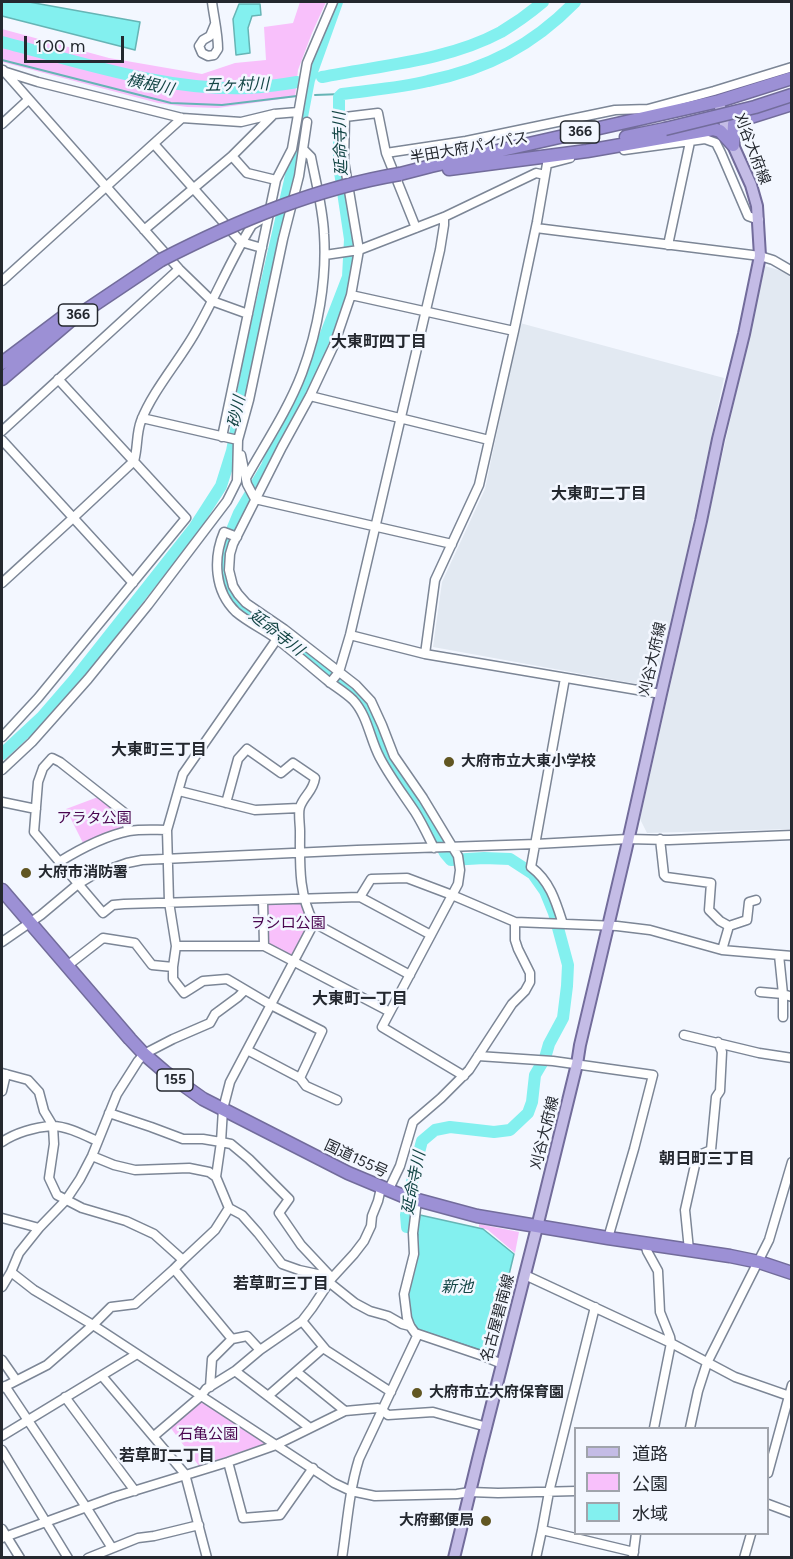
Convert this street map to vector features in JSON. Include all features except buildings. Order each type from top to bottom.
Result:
[{"type":"highway","name":"366","points":[[400,174],[718,101],[792,78]]},
{"type":"highway","name":"半田大府パイパス","points":[[2,363],[70,312],[138,271],[197,241],[286,204],[355,183],[400,174],[666,129],[755,107],[792,94]]},
{"type":"highway","points":[[734,145],[734,124],[792,104]]},
{"type":"highway","name":"366","points":[[400,174],[587,151],[713,129],[720,131],[734,145]]},
{"type":"highway","name":"半田大府パイパス","points":[[2,379],[70,321],[161,260]]},
{"type":"highway","name":"国道155号","points":[[2,890],[144,1054],[186,1088],[348,1173],[403,1196],[477,1216],[730,1256],[759,1262],[792,1273]]},
{"type":"main road","name":"刈谷大府線","points":[[537,1227],[577,1064],[760,256],[759,220],[751,185],[728,134],[718,101]]},
{"type":"main road","name":"名古屋碧南線","points":[[454,1557],[537,1227]]},
{"type":"street","points":[[212,2],[215,24]]},
{"type":"street","points":[[2,770],[32,742],[88,679],[219,513],[237,481],[230,438],[248,314],[276,180],[292,149],[306,63],[333,2]]},
{"type":"street","points":[[386,153],[465,141],[615,110],[648,109],[792,67]]},
{"type":"street","points":[[2,70],[38,82],[182,118],[241,122],[274,114],[298,112]]},
{"type":"street","points":[[2,70],[179,269],[212,301],[248,314]]},
{"type":"street","points":[[2,124],[28,100]]},
{"type":"street","points":[[416,228],[386,153],[378,113],[345,117],[344,161],[359,250],[351,295],[334,345],[255,499],[237,537],[229,561],[233,586],[246,603],[284,629],[356,685],[371,701],[394,756],[455,850],[460,870],[458,884],[382,1028],[464,1076]]},
{"type":"street","points":[[144,230],[232,156],[274,114]]},
{"type":"street","points":[[2,281],[182,118]]},
{"type":"street","points":[[255,499],[230,438],[249,400],[283,239],[299,176],[307,122]]},
{"type":"street","points":[[543,124],[545,135]]},
{"type":"street","points":[[425,654],[435,580],[479,485],[536,228],[547,163],[578,156],[705,139],[716,143],[748,216],[759,220]]},
{"type":"street","points":[[668,245],[690,142]]},
{"type":"street","points":[[154,144],[241,242],[262,248]]},
{"type":"street","points":[[247,481],[302,373],[317,323],[325,255],[324,232],[311,158],[303,150],[292,149]]},
{"type":"street","points":[[232,156],[247,173],[276,180]]},
{"type":"street","points":[[325,255],[359,250],[444,217],[536,173],[545,175]]},
{"type":"street","points":[[2,583],[134,461],[137,433],[142,418],[196,332],[241,242],[252,225],[269,216]]},
{"type":"street","points":[[330,683],[339,673],[350,635],[440,250],[444,217]]},
{"type":"street","points":[[536,228],[760,256],[773,260],[792,271]]},
{"type":"street","points":[[2,431],[179,269]]},
{"type":"street","points":[[351,295],[514,331]]},
{"type":"street","points":[[2,737],[38,698],[186,518],[58,379]]},
{"type":"street","points":[[309,396],[489,440]]},
{"type":"street","points":[[142,418],[230,438]]},
{"type":"street","points":[[2,440],[133,583]]},
{"type":"street","points":[[255,499],[452,544]]},
{"type":"street","points":[[237,537],[225,532],[219,544],[216,566],[228,602],[237,613],[277,639],[353,701],[365,718],[379,756],[416,813],[434,848]]},
{"type":"street","points":[[223,591],[233,586]]},
{"type":"street","points":[[284,629],[183,774],[167,830],[167,858],[169,902],[176,946],[172,967],[173,979],[184,993],[203,981],[227,980],[322,1031],[300,1078]]},
{"type":"street","points":[[350,635],[425,654],[661,694]]},
{"type":"street","points":[[563,924],[545,879],[541,873],[531,867],[565,678]]},
{"type":"street","points":[[226,803],[238,759],[247,749],[281,773],[293,763],[315,778],[314,786],[299,808],[299,853],[303,899],[314,923],[410,975]]},
{"type":"street","points":[[128,831],[126,814],[60,762],[52,758],[43,768],[38,782],[34,832],[104,913],[113,905],[360,897],[431,935]]},
{"type":"street","points":[[391,777],[403,769]]},
{"type":"street","points":[[179,791],[255,810],[299,808]]},
{"type":"street","points":[[2,802],[36,809]]},
{"type":"street","points":[[59,862],[84,846],[128,831],[167,830]]},
{"type":"street","points":[[2,942],[41,915],[78,884],[93,875],[127,863],[167,858],[357,850],[434,848],[455,850],[628,839],[792,835]]},
{"type":"street","points":[[660,839],[664,875],[711,883],[709,910],[720,921],[729,926],[747,920],[748,902],[756,900]]},
{"type":"street","points":[[360,897],[371,879],[407,878],[514,922],[650,930],[722,950],[792,956]]},
{"type":"street","points":[[262,900],[264,945]]},
{"type":"street","points":[[154,1436],[210,1387],[302,1321],[331,1280],[364,1241],[378,1201],[400,1166],[413,1122],[464,1076],[512,1004],[525,991],[530,982],[530,973],[515,940],[514,922]]},
{"type":"street","points":[[314,923],[230,1082],[223,1109],[216,1177],[229,1208],[242,1215],[282,1264],[331,1280]]},
{"type":"street","points":[[722,950],[729,926]]},
{"type":"street","points":[[67,966],[103,938],[135,943],[152,965],[172,967]]},
{"type":"street","points":[[176,946],[264,945],[390,1012]]},
{"type":"street","points":[[779,955],[787,996],[783,1017]]},
{"type":"street","points":[[2,1287],[19,1253],[66,1200],[80,1179],[92,1156],[117,1094],[138,1061],[144,1054],[210,1023],[215,1014],[238,998],[245,990]]},
{"type":"street","points":[[760,993],[787,996]]},
{"type":"street","points":[[684,1035],[759,1053],[792,1058]]},
{"type":"street","points":[[689,1250],[686,1210],[697,1156],[711,1150],[716,1097],[720,1090],[722,1052],[718,1042]]},
{"type":"street","points":[[247,1050],[300,1078],[306,1086],[337,1100]]},
{"type":"street","points":[[478,1056],[553,1060],[653,1075],[608,1238]]},
{"type":"street","points":[[2,1090],[4,1073],[28,1080],[39,1092],[44,1111],[53,1126],[54,1143],[49,1178],[57,1195],[82,1208],[126,1221],[154,1234],[183,1260]]},
{"type":"street","points":[[109,1113],[183,1139],[203,1139],[231,1144],[289,1199],[279,1213],[301,1245],[331,1280],[355,1303],[410,1326]]},
{"type":"street","points":[[2,1142],[14,1135],[53,1126],[74,1131],[98,1141]]},
{"type":"street","points":[[92,1156],[135,1170],[189,1168],[209,1172],[216,1177]]},
{"type":"street","points":[[690,1427],[706,1363],[769,1240],[792,1162]]},
{"type":"street","points":[[417,1200],[414,1254],[404,1294],[410,1326],[415,1333],[502,1364]]},
{"type":"street","points":[[112,1548],[3,1387],[47,1365],[111,1307],[135,1304],[215,1230],[229,1208]]},
{"type":"street","points":[[2,1218],[39,1228]]},
{"type":"street","points":[[645,1243],[646,1251],[658,1271],[660,1312],[671,1343],[654,1427]]},
{"type":"street","points":[[174,1269],[232,1339]]},
{"type":"street","points":[[11,1272],[34,1290],[93,1325],[334,1483],[351,1491],[375,1496],[574,1491]]},
{"type":"street","points":[[525,1275],[671,1343],[735,1377],[790,1397]]},
{"type":"street","points":[[536,1557],[549,1492],[595,1307]]},
{"type":"street","points":[[302,1321],[323,1348],[391,1392]]},
{"type":"street","points":[[342,1557],[354,1473],[418,1334]]},
{"type":"street","points":[[210,1387],[212,1359],[232,1339],[247,1336],[260,1350]]},
{"type":"street","points":[[268,1396],[323,1348]]},
{"type":"street","points":[[2,1436],[137,1354]]},
{"type":"street","points":[[2,1360],[16,1380]]},
{"type":"street","points":[[235,1371],[310,1428]]},
{"type":"street","points":[[297,1372],[345,1411]]},
{"type":"street","points":[[102,1376],[185,1474],[207,1557]]},
{"type":"street","points":[[769,1470],[792,1385]]},
{"type":"street","points":[[65,1397],[135,1491]]},
{"type":"street","points":[[20,1557],[3,1534],[276,1445],[345,1411],[378,1408],[388,1415],[433,1412],[487,1426]]},
{"type":"street","points":[[2,1450],[68,1557]]},
{"type":"street","points":[[228,1462],[243,1518],[280,1515],[312,1468]]},
{"type":"street","points":[[769,1504],[792,1513]]},
{"type":"street","points":[[88,1557],[138,1538],[199,1526]]},
{"type":"street","points":[[542,1530],[633,1555],[636,1535]]},
{"type":"street","points":[[744,1557],[750,1535]]},
{"type":"shaded area","points":[[765,266],[792,276],[791,829],[647,833],[640,819]]},
{"type":"shaded area","points":[[520,323],[724,378],[680,584],[654,687],[433,647],[442,582],[485,489]]},
{"type":"green space","points":[[300,2],[326,2],[298,70],[295,97],[218,108],[187,107],[158,103],[2,62],[2,29],[109,58],[202,74],[235,63],[266,60],[264,27],[293,23]]},
{"type":"green space","name":"アラタ公園","points":[[98,797],[122,816],[125,828],[83,843],[66,809]]},
{"type":"green space","name":"ヲシロ公園","points":[[265,902],[302,902],[312,923],[292,958],[267,943]]},
{"type":"green space","points":[[479,1224],[519,1232],[515,1253],[488,1230],[479,1227]]},
{"type":"green space","name":"石亀公園","points":[[200,1400],[265,1441],[264,1444],[199,1466],[170,1427]]},
{"type":"water","points":[[2,2],[29,2],[140,22],[135,50],[2,16]]},
{"type":"water","points":[[239,4],[260,4],[261,15],[252,16],[248,28],[250,53],[236,55],[233,19]]},
{"type":"water","name":"新池","points":[[420,1215],[483,1229],[514,1254],[490,1353],[419,1330],[411,1321],[407,1310],[408,1287],[414,1266]]},
{"type":"waterway","name":"砂川","points":[[2,754],[42,717],[74,680],[194,528],[221,486],[232,451],[250,355],[290,180],[309,80],[337,2]]},
{"type":"waterway","name":"五ヶ村川","points":[[322,77],[414,61],[459,50],[501,32],[543,2]]},
{"type":"waterway","name":"延命寺川","points":[[418,1228],[407,1227],[406,1215],[422,1141],[435,1130],[450,1127],[494,1132],[510,1130],[528,1113],[532,1102],[535,1075],[563,1018],[568,965],[554,913],[545,891],[533,874],[510,859],[451,860],[421,808],[390,765],[373,721],[358,697],[294,644],[237,603],[225,582],[222,554],[239,513],[283,437],[307,383],[348,277],[350,239],[339,165],[339,97],[342,94],[396,87],[470,70],[526,43],[575,2]]},
{"type":"waterway","name":"五ヶ村川","points":[[2,42],[123,74],[185,85],[247,88],[297,82]]},
{"type":"waterway","name":"横根川","points":[[2,60],[171,103],[222,105],[297,96]]},
{"type":"waterway","name":"横根川","points":[[315,95],[342,94]]},
{"type":"place","name":"大府市立大東小学校","points":[[449,762]]},
{"type":"place","name":"大府市消防署","points":[[26,873]]},
{"type":"place","name":"大府市立大府保育園","points":[[417,1393]]},
{"type":"place","name":"大府郵便局","points":[[486,1521]]},
{"type":"district","name":"大東町四丁目","points":[[379,342]]},
{"type":"district","name":"大東町二丁目","points":[[599,494]]},
{"type":"district","name":"大東町三丁目","points":[[159,750]]},
{"type":"district","name":"大東町一丁目","points":[[360,999]]},
{"type":"district","name":"朝日町三丁目","points":[[707,1159]]},
{"type":"district","name":"若草町三丁目","points":[[281,1284]]},
{"type":"district","name":"若草町二丁目","points":[[167,1456]]}]
